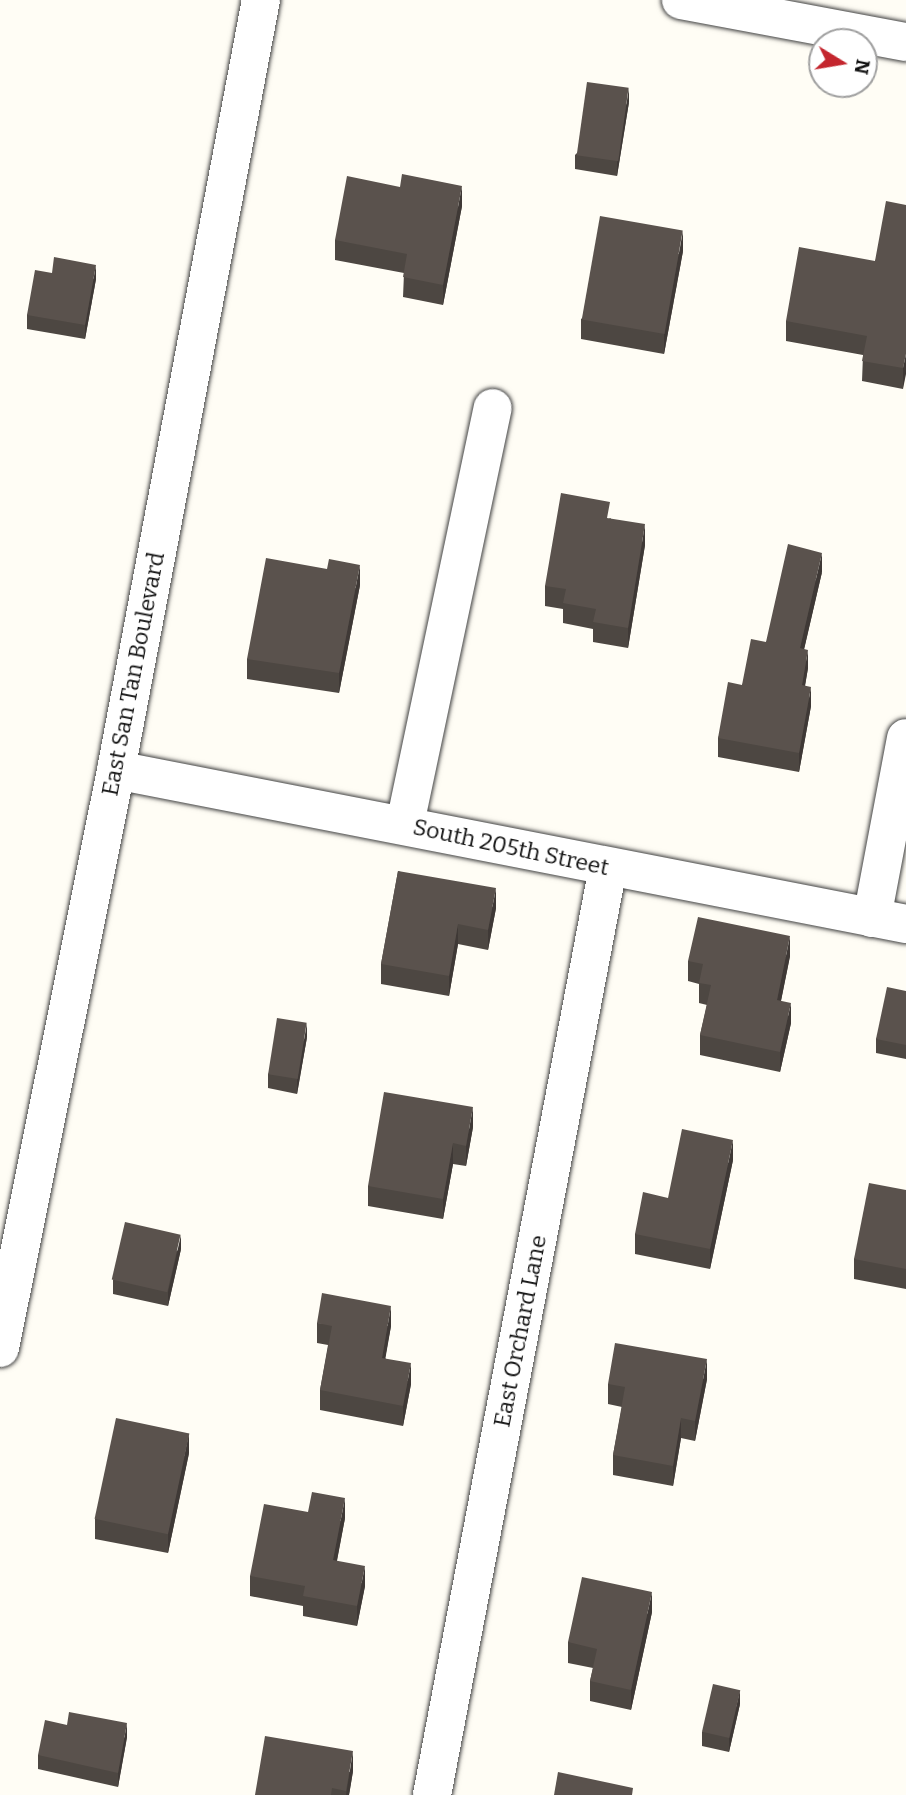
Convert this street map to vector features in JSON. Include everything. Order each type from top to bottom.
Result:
[{"type":"street","name":"East San Tan Boulevard","points":[[0,1348],[116,770],[261,0]]},
{"type":"street","points":[[681,0],[906,42]]},
{"type":"street","points":[[405,824],[493,408]]},
{"type":"street","points":[[889,921],[906,738]]},
{"type":"street","name":"South 205th Street","points":[[116,770],[405,824],[608,867],[889,921]]},
{"type":"street","name":"East Orchard Lane","points":[[432,1795],[608,867]]},
{"type":"building","points":[[587,82],[629,88],[618,161],[577,155]]},
{"type":"building","points":[[402,174],[462,186],[443,285],[403,277],[407,254],[335,240],[347,176],[400,187]]},
{"type":"building","points":[[886,201],[906,205],[906,354],[903,368],[862,361],[867,336],[786,321],[799,247],[875,261]]},
{"type":"building","points":[[600,216],[683,231],[664,334],[582,319]]},
{"type":"building","points":[[54,257],[96,265],[85,325],[27,315],[35,270],[52,273]]},
{"type":"building","points":[[561,493],[610,502],[607,518],[645,524],[628,628],[593,622],[596,609],[563,603],[566,589],[545,586]]},
{"type":"building","points":[[788,544],[822,553],[800,648],[808,650],[802,685],[811,687],[799,753],[718,738],[728,682],[742,685],[751,639],[766,642]]},
{"type":"building","points":[[266,558],[327,569],[329,559],[360,565],[339,673],[247,659]]},
{"type":"building","points":[[398,871],[496,888],[488,930],[458,924],[449,976],[381,964]]},
{"type":"building","points":[[698,917],[790,936],[777,1000],[791,1003],[780,1052],[700,1035],[711,985],[699,983],[703,964],[688,961]]},
{"type":"building","points":[[887,987],[906,991],[906,1045],[876,1039]]},
{"type":"building","points":[[277,1018],[307,1023],[298,1079],[268,1074]]},
{"type":"building","points":[[384,1092],[473,1107],[466,1146],[453,1143],[443,1199],[368,1186]]},
{"type":"building","points":[[682,1129],[733,1140],[710,1249],[635,1234],[643,1192],[668,1198]]},
{"type":"building","points":[[869,1183],[906,1190],[906,1269],[854,1259]]},
{"type":"building","points":[[125,1222],[181,1235],[167,1292],[112,1279]]},
{"type":"building","points":[[322,1293],[391,1306],[382,1358],[411,1363],[403,1406],[320,1390],[332,1326],[317,1323]]},
{"type":"building","points":[[615,1343],[707,1359],[695,1421],[681,1418],[673,1466],[613,1455],[625,1387],[608,1384]]},
{"type":"building","points":[[116,1418],[189,1434],[168,1534],[95,1519]]},
{"type":"building","points":[[312,1492],[345,1498],[333,1560],[365,1566],[357,1606],[303,1596],[305,1586],[250,1576],[264,1504],[308,1512]]},
{"type":"building","points":[[582,1577],[652,1592],[631,1690],[590,1681],[597,1649],[568,1642]]},
{"type":"building","points":[[713,1684],[740,1690],[729,1738],[702,1732]]},
{"type":"building","points":[[69,1712],[127,1723],[118,1773],[38,1755],[45,1720],[67,1725]]},
{"type":"building","points":[[265,1736],[353,1751],[346,1791],[332,1788],[331,1795],[255,1795]]},
{"type":"building","points":[[558,1772],[633,1788],[632,1795],[554,1795]]}]
